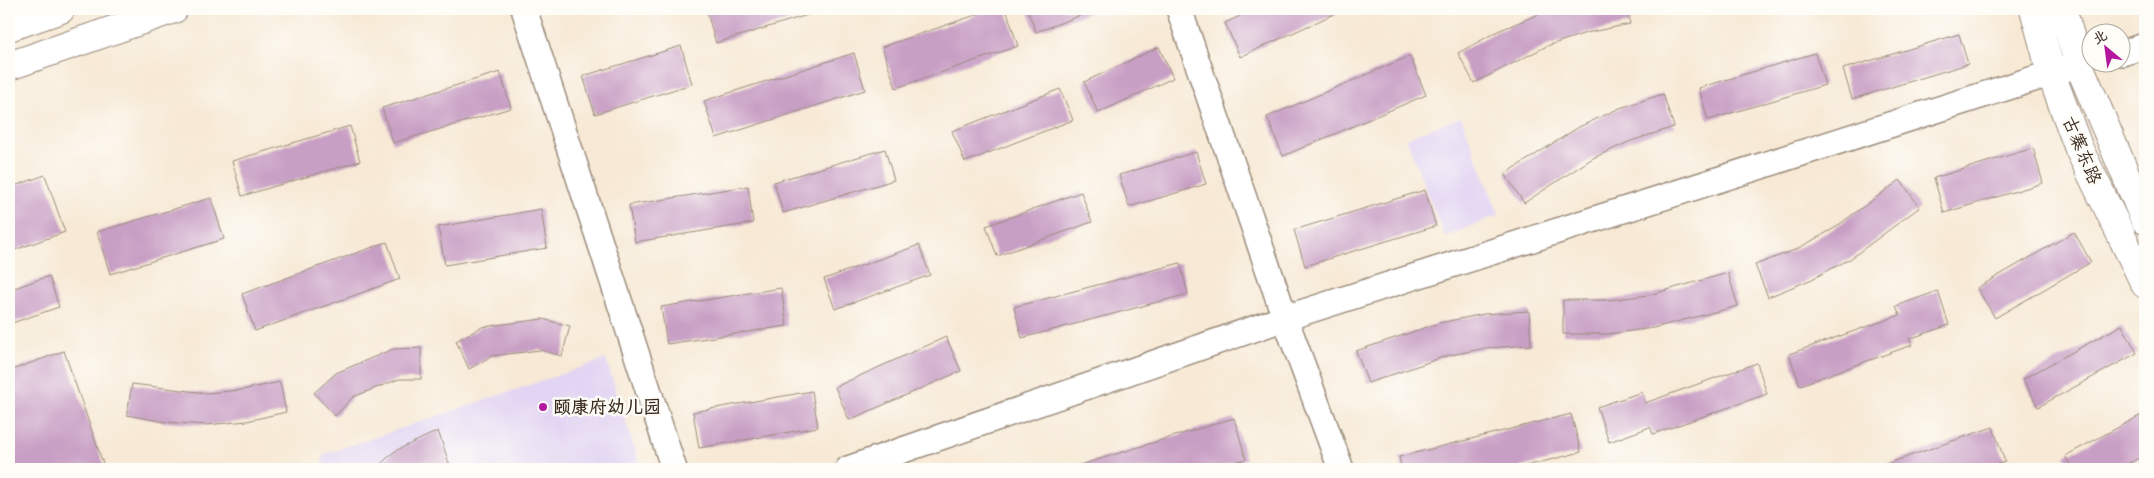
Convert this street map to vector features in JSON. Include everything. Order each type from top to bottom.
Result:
[{"type":"main road","points":[[9,27],[61,9]]},
{"type":"main road","points":[[9,66],[174,9]]},
{"type":"main road","name":"古寨东路","points":[[2034,9],[2051,74],[2079,149],[2145,284]]},
{"type":"main road","name":"古寨东路","points":[[2062,9],[2082,56]]},
{"type":"main road","name":"古寨东路","points":[[2088,72],[2145,220]]},
{"type":"street","points":[[524,9],[674,469]]},
{"type":"street","points":[[1179,9],[1285,318],[1341,469]]},
{"type":"street","points":[[2132,49],[2145,46]]},
{"type":"street","points":[[848,469],[1285,318],[2082,64]]},
{"type":"shaded area","points":[[1461,117],[1499,215],[1445,237],[1406,138]]},
{"type":"shaded area","name":"颐康府幼儿园","points":[[606,359],[641,469],[322,469],[323,455]]},
{"type":"building","points":[[706,9],[813,9],[814,13],[716,43]]},
{"type":"building","points":[[993,9],[1006,9],[1018,46],[896,88],[882,47]]},
{"type":"building","points":[[1027,9],[1098,9],[1036,32]]},
{"type":"building","points":[[1255,9],[1345,9],[1240,57],[1225,23]]},
{"type":"building","points":[[1551,9],[1627,9],[1630,24],[1586,33],[1547,46],[1474,83],[1458,53],[1498,31]]},
{"type":"building","points":[[1959,34],[1968,64],[1852,99],[1843,69]]},
{"type":"building","points":[[681,46],[692,84],[595,114],[583,76]]},
{"type":"building","points":[[1159,47],[1173,78],[1098,113],[1084,82]]},
{"type":"building","points":[[854,53],[865,90],[716,138],[704,101]]},
{"type":"building","points":[[1815,53],[1825,85],[1708,120],[1699,88]]},
{"type":"building","points":[[1410,56],[1426,95],[1283,156],[1267,117]]},
{"type":"building","points":[[500,72],[511,108],[393,143],[382,108]]},
{"type":"building","points":[[1060,89],[1073,120],[965,162],[952,131]]},
{"type":"building","points":[[1663,94],[1674,127],[1631,141],[1593,158],[1524,203],[1505,174],[1579,127],[1620,108]]},
{"type":"building","points":[[350,126],[360,161],[242,196],[232,161]]},
{"type":"building","points":[[2033,148],[2043,183],[1944,213],[1934,178]]},
{"type":"building","points":[[885,149],[894,180],[783,213],[774,182]]},
{"type":"building","points":[[1196,152],[1206,184],[1129,207],[1119,175]]},
{"type":"building","points":[[45,175],[65,232],[9,252],[9,188]]},
{"type":"building","points":[[1900,180],[1920,207],[1850,259],[1810,280],[1768,297],[1755,265],[1797,249],[1833,229]]},
{"type":"building","points":[[748,186],[753,223],[635,242],[629,205]]},
{"type":"building","points":[[1425,190],[1436,226],[1305,266],[1294,230]]},
{"type":"building","points":[[1081,192],[1092,222],[997,256],[986,226]]},
{"type":"building","points":[[211,198],[224,239],[110,274],[97,232]]},
{"type":"building","points":[[541,209],[547,248],[445,265],[438,227]]},
{"type":"building","points":[[2074,232],[2091,262],[1995,318],[1977,288]]},
{"type":"building","points":[[387,242],[400,279],[255,331],[242,294]]},
{"type":"building","points":[[919,245],[930,275],[835,309],[824,279]]},
{"type":"building","points":[[1180,263],[1188,294],[1022,338],[1014,307]]},
{"type":"building","points":[[1728,273],[1738,306],[1653,328],[1608,334],[1563,334],[1563,300],[1608,300],[1649,295]]},
{"type":"building","points":[[49,276],[59,307],[9,324],[9,290]]},
{"type":"building","points":[[781,288],[787,326],[667,344],[661,307]]},
{"type":"building","points":[[1938,291],[1949,325],[1909,339],[1912,345],[1800,385],[1789,354],[1900,315],[1896,306]]},
{"type":"building","points":[[1529,311],[1531,345],[1486,348],[1446,356],[1368,383],[1356,351],[1439,323],[1484,314]]},
{"type":"building","points":[[543,319],[570,326],[562,356],[540,350],[492,356],[469,369],[456,341],[482,327]]},
{"type":"building","points":[[2122,325],[2137,353],[2038,407],[2023,379]]},
{"type":"building","points":[[946,337],[961,371],[849,420],[835,387]]},
{"type":"building","points":[[421,348],[421,379],[399,379],[353,397],[335,416],[314,393],[336,373],[393,349]]},
{"type":"building","points":[[64,351],[105,469],[9,469],[9,371]]},
{"type":"building","points":[[1757,363],[1767,394],[1653,434],[1650,427],[1609,442],[1597,407],[1642,392],[1645,403]]},
{"type":"building","points":[[280,382],[286,412],[247,421],[206,425],[165,422],[127,415],[132,384],[206,393],[242,390]]},
{"type":"building","points":[[812,391],[818,427],[699,448],[693,412]]},
{"type":"building","points":[[2145,413],[2145,455],[2118,469],[2073,469],[2065,456]]},
{"type":"building","points":[[1571,414],[1581,452],[1514,469],[1402,469],[1399,457]]},
{"type":"building","points":[[1234,418],[1246,459],[1211,469],[1067,469]]},
{"type":"building","points":[[1993,427],[2005,462],[1983,469],[1872,469]]},
{"type":"building","points":[[438,431],[451,469],[375,469],[395,451]]},
{"type":"place","name":"颐康府幼儿园","points":[[543,407]]}]
